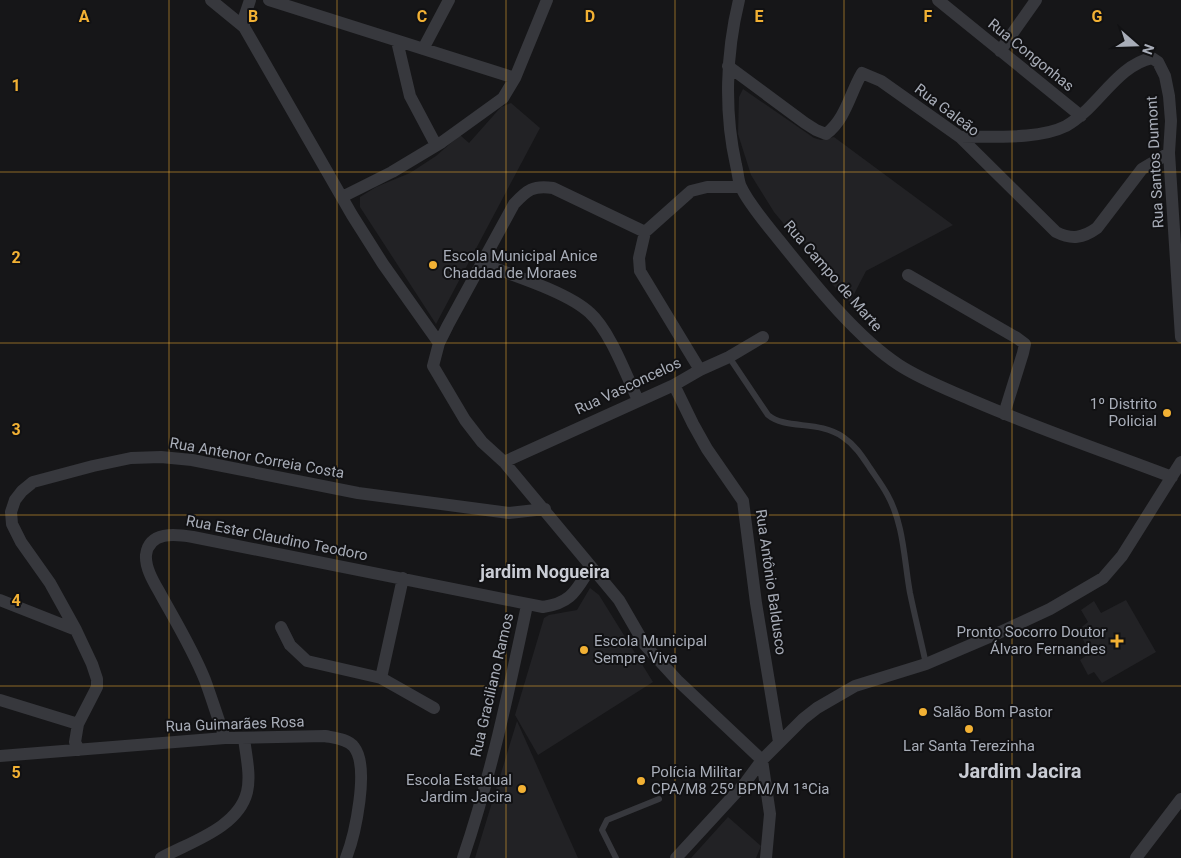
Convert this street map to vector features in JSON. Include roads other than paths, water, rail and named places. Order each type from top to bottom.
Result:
[{"type":"street","points":[[211,0],[244,27],[352,215],[383,264],[439,343]]},
{"type":"street","points":[[244,27],[244,18],[250,0]]},
{"type":"street","points":[[269,0],[515,78]]},
{"type":"street","points":[[423,49],[449,0]]},
{"type":"street","points":[[342,197],[392,172],[436,145],[504,98],[515,78],[547,0]]},
{"type":"street","name":"Rua Campo de Marte","points":[[739,0],[728,66],[729,118],[733,151],[741,187],[764,222],[850,323],[874,347],[900,366],[931,382],[1004,414],[1172,477]]},
{"type":"street","name":"Rua Congonhas","points":[[938,0],[1081,116]]},
{"type":"street","points":[[1000,51],[1036,0]]},
{"type":"street","points":[[397,40],[410,96],[436,145]]},
{"type":"street","name":"Rua Santos Dumont","points":[[960,137],[1042,135],[1068,125],[1081,116],[1130,68],[1141,61],[1152,58],[1158,62],[1165,76],[1169,96],[1169,153],[1181,337]]},
{"type":"street","name":"Rua Galeão","points":[[728,66],[805,122],[826,134],[838,122],[862,73],[881,81],[960,137],[1056,232],[1072,238],[1087,235],[1097,228],[1142,169],[1169,153]]},
{"type":"street","points":[[1170,129],[1181,146]]},
{"type":"street","points":[[645,232],[559,190],[542,186],[524,192],[514,204],[439,343],[433,366],[465,420],[482,442],[504,462],[545,509],[590,567],[619,600],[645,645],[677,680],[762,760],[770,814],[768,856]]},
{"type":"street","points":[[700,370],[640,271],[639,258],[645,232],[691,191],[706,187],[741,187]]},
{"type":"street","points":[[483,264],[569,299],[592,314],[606,335],[638,400]]},
{"type":"street","points":[[908,275],[1025,344],[1004,414]]},
{"type":"street","name":"Rua Vasconcelos","points":[[504,462],[674,385],[764,337]]},
{"type":"street","name":"Rua Antônio Baldusco","points":[[674,385],[707,449],[742,501],[779,742]]},
{"type":"street","name":"Rua Antenor Correia Costa","points":[[78,724],[97,687],[97,679],[76,630],[50,583],[21,542],[12,524],[11,512],[15,500],[33,482],[130,458],[161,457],[192,460],[358,493],[509,513],[545,509]]},
{"type":"street","points":[[676,858],[745,783],[762,760],[817,708],[855,686],[926,664],[1050,609],[1103,578],[1122,556],[1181,462]]},
{"type":"street","name":"Rua Ester Claudino Teodoro","points":[[225,738],[204,679],[188,643],[153,580],[146,557],[149,547],[154,540],[169,535],[192,537],[543,607],[563,602],[572,596],[590,567]]},
{"type":"street","points":[[381,678],[403,578]]},
{"type":"street","points":[[0,600],[76,630]]},
{"type":"street","name":"Rua Graciliano Ramos","points":[[463,858],[493,758],[527,605]]},
{"type":"street","points":[[281,627],[290,644],[307,661],[381,678],[434,708]]},
{"type":"street","points":[[0,700],[78,724],[74,742],[79,750]]},
{"type":"street","name":"Rua Guimarães Rosa","points":[[0,756],[225,738],[325,736],[337,738],[353,746],[358,755],[362,780],[352,839],[346,858]]},
{"type":"street","points":[[161,858],[208,834],[230,820],[241,806],[247,792],[248,775],[244,738]]},
{"type":"street","points":[[1136,858],[1181,799]]},
{"type":"lane","points":[[729,357],[768,414],[777,421],[813,425],[839,434],[851,442],[887,494],[898,522],[906,556],[910,593],[926,664]]},
{"type":"lane","points":[[616,858],[602,830],[606,820],[659,799]]},
{"type":"place","name":"Escola Municipal Anice Chaddad de Moraes","points":[[433,265]]},
{"type":"place","name":"1º Distrito Policial","points":[[1167,413]]},
{"type":"place","name":"Pronto Socorro Doutor Álvaro Fernandes","points":[[1117,641]]},
{"type":"place","name":"Escola Municipal Sempre Viva","points":[[584,650]]},
{"type":"place","name":"Salão Bom Pastor","points":[[923,712]]},
{"type":"place","name":"Lar Santa Terezinha","points":[[969,729]]},
{"type":"place","name":"Polícia Militar CPA/M8 25º BPM/M 1ªCia","points":[[641,781]]},
{"type":"place","name":"Escola Estadual Jardim Jacira","points":[[522,789]]},
{"type":"district","name":"jardim Nogueira","points":[[545,572]]},
{"type":"district","name":"Jardim Jacira","points":[[1020,771]]}]
